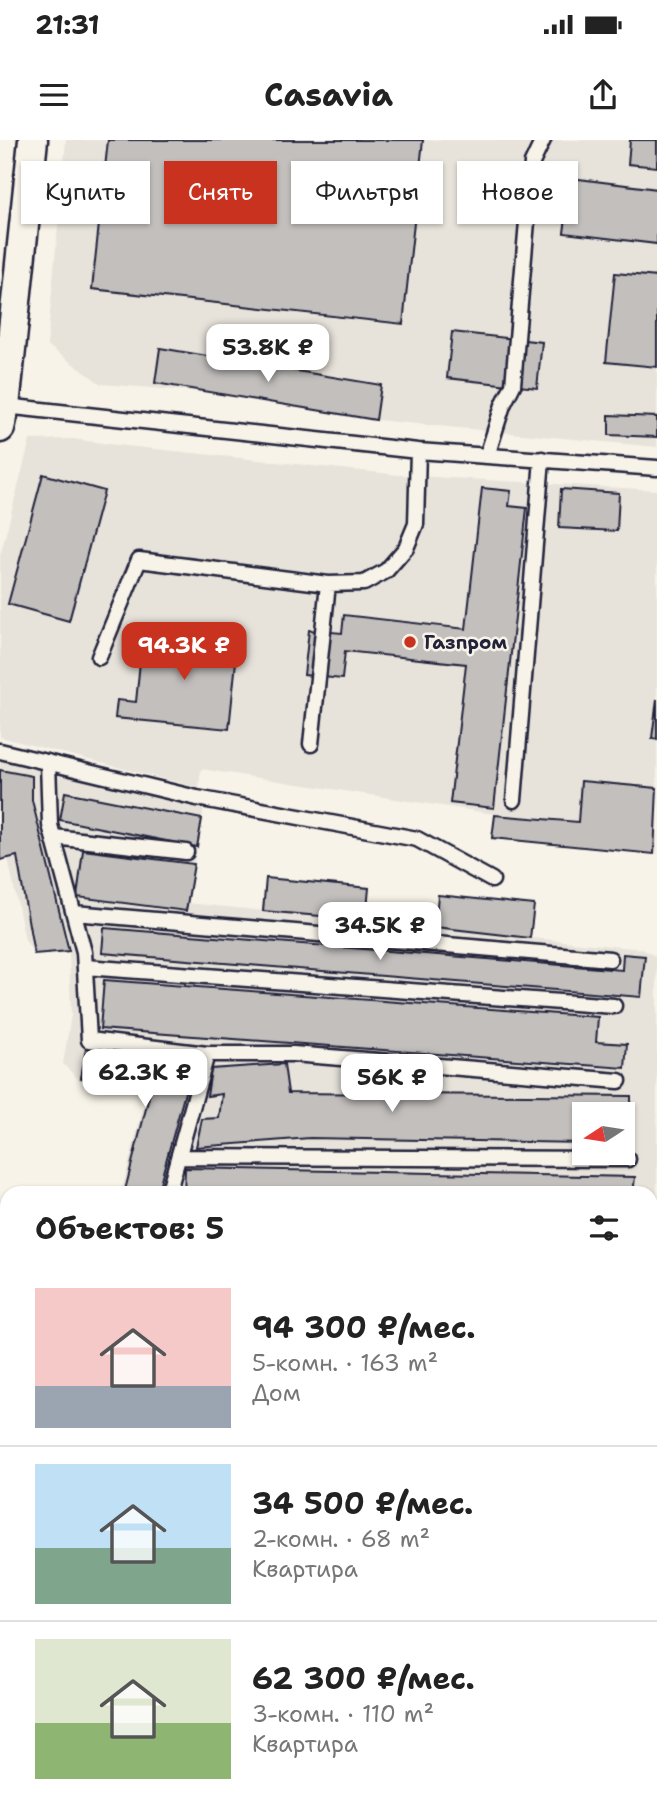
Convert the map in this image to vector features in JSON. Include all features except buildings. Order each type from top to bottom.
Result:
[{"type":"street","points":[[3,417],[33,140]]},
{"type":"lane","points":[[487,456],[503,405],[513,385],[532,163],[543,140]]},
{"type":"lane","points":[[3,417],[657,468]]},
{"type":"lane","points":[[99,657],[139,560],[328,584],[364,583],[386,571],[406,548],[416,524],[418,451]]},
{"type":"lane","points":[[514,800],[542,459]]},
{"type":"lane","points":[[311,744],[328,584]]},
{"type":"lane","points":[[0,751],[197,798],[417,839],[492,880]]},
{"type":"lane","points":[[48,762],[49,803],[54,837],[83,952],[89,1040],[207,1054],[293,1054],[619,1081]]},
{"type":"lane","points":[[54,837],[186,852]]},
{"type":"lane","points":[[74,913],[610,959]]},
{"type":"lane","points":[[85,967],[614,1006]]},
{"type":"lane","points":[[170,1186],[207,1054]]},
{"type":"lane","points":[[178,1157],[572,1159]]},
{"type":"shaded area","points":[[66,140],[657,140],[657,447],[376,420],[214,393],[101,384],[47,345],[58,224],[150,224],[150,161],[64,161]]},
{"type":"shaded area","points":[[73,439],[400,475],[657,490],[657,854],[492,838],[494,814],[201,769],[199,788],[0,737],[0,556],[30,440]]},
{"type":"shaded area","points":[[0,761],[204,807],[187,903],[642,949],[657,957],[657,1186],[123,1186],[147,1093],[79,1080],[63,1064],[71,1015],[69,951],[34,954],[25,940],[8,859],[0,860]]},
{"type":"place","name":"Газпром","points":[[410,642]]}]
